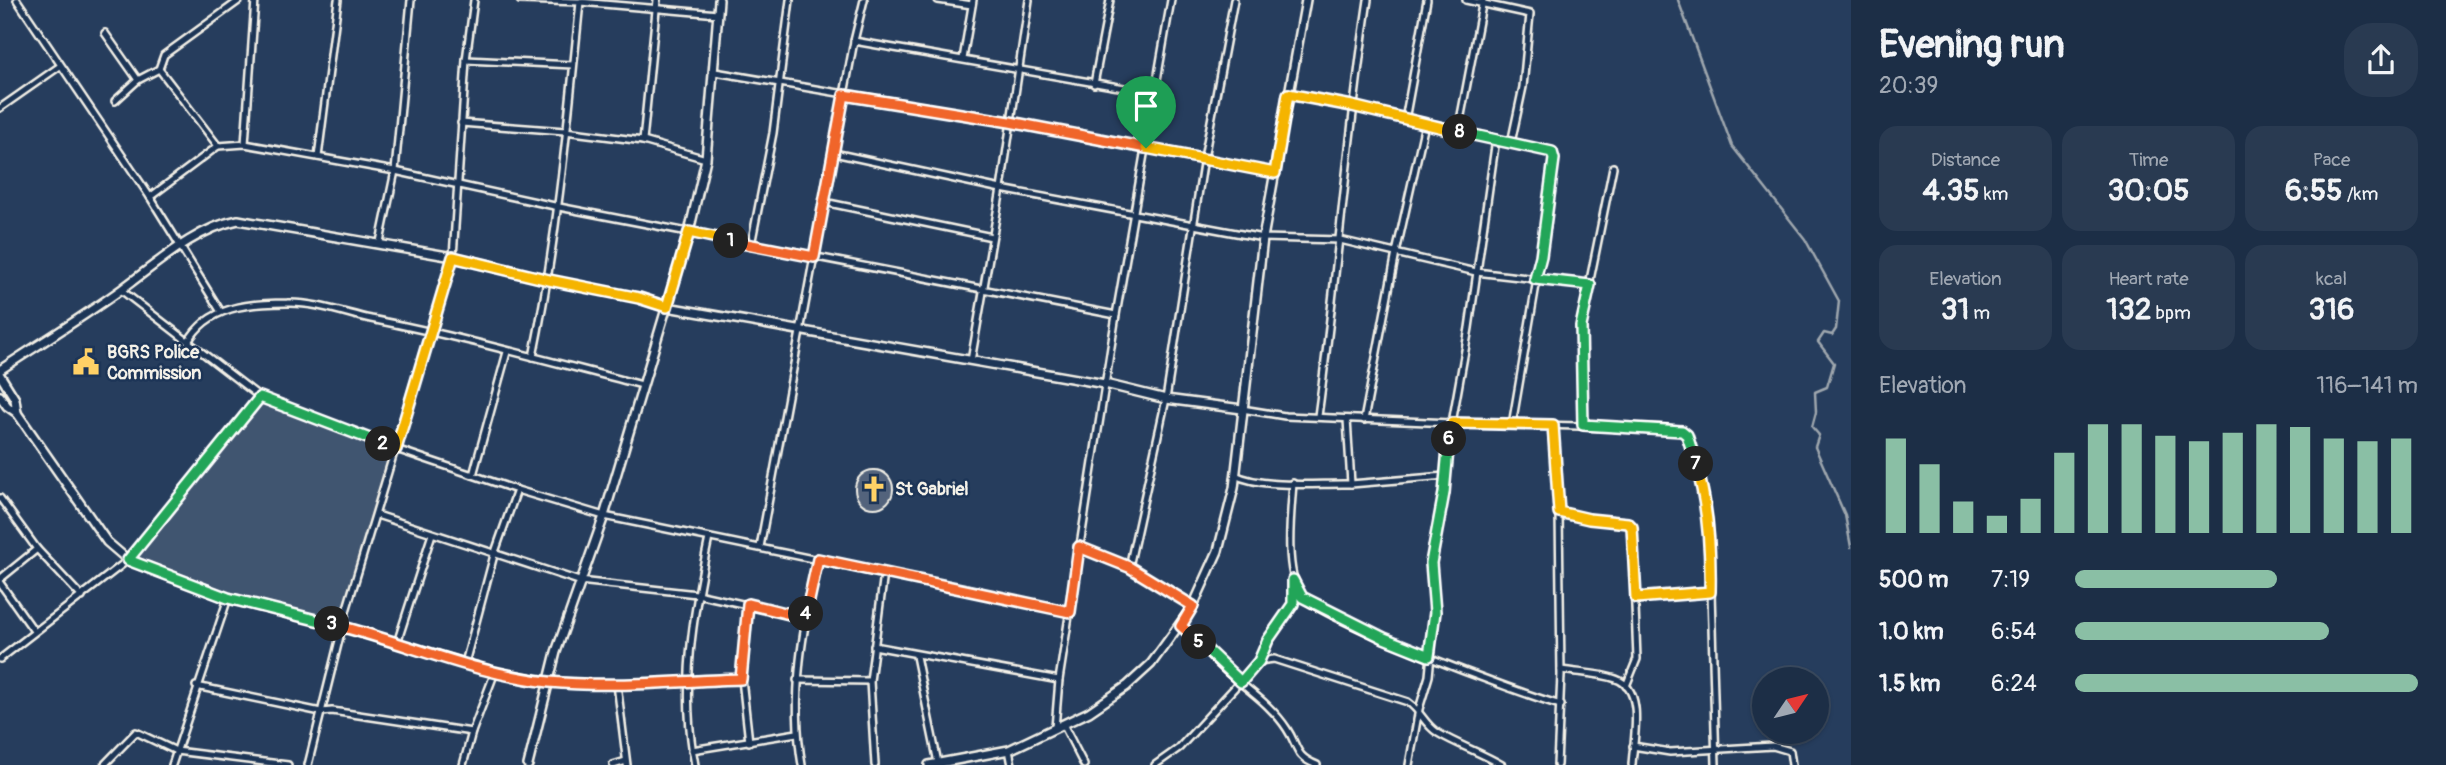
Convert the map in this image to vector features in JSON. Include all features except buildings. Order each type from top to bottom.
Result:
[{"type":"street","points":[[17,0],[150,197],[221,312]]},
{"type":"street","points":[[115,101],[138,80],[159,69],[164,55],[240,0]]},
{"type":"street","points":[[245,144],[255,0]]},
{"type":"street","points":[[318,157],[338,0]]},
{"type":"street","points":[[380,242],[395,172],[411,0]]},
{"type":"street","points":[[308,765],[342,627],[433,331],[453,257],[466,60],[474,0]]},
{"type":"street","points":[[520,0],[598,2],[718,15]]},
{"type":"street","points":[[643,141],[657,0]]},
{"type":"street","points":[[528,765],[548,682],[579,582],[604,516],[689,232],[706,159],[719,0]]},
{"type":"street","points":[[751,245],[780,83],[790,0]]},
{"type":"street","points":[[760,547],[854,41],[864,0]]},
{"type":"street","points":[[938,0],[972,3],[962,59]]},
{"type":"street","points":[[971,361],[1030,0]]},
{"type":"street","points":[[1094,84],[1110,0]]},
{"type":"street","points":[[1084,765],[1059,726],[1059,680],[1116,315],[1171,0]]},
{"type":"street","points":[[1129,567],[1166,399],[1204,158],[1234,0]]},
{"type":"street","points":[[916,656],[934,764],[1009,750],[1090,712],[1127,687],[1151,664],[1193,606],[1218,551],[1235,475],[1263,238],[1306,0]]},
{"type":"street","points":[[1318,416],[1340,240],[1352,106],[1368,0]]},
{"type":"street","points":[[1405,120],[1427,0]]},
{"type":"street","points":[[1466,0],[1525,11],[1531,19],[1511,143]]},
{"type":"street","points":[[533,357],[549,280],[559,207],[580,2]]},
{"type":"street","points":[[1458,131],[1483,2]]},
{"type":"street","points":[[105,33],[138,80]]},
{"type":"street","points":[[854,41],[962,59],[1018,72],[1153,93]]},
{"type":"street","points":[[466,60],[573,65]]},
{"type":"street","points":[[0,108],[60,66]]},
{"type":"street","points":[[159,69],[218,146]]},
{"type":"street","points":[[715,72],[1010,122],[1275,173]]},
{"type":"street","points":[[1288,94],[1547,149],[1554,159],[1541,256],[1512,425]]},
{"type":"street","points":[[461,123],[565,131],[643,141],[706,159]]},
{"type":"street","points":[[1364,420],[1396,253],[1425,124]]},
{"type":"street","points":[[1409,765],[1419,709],[1429,676],[1435,612],[1431,563],[1496,139]]},
{"type":"street","points":[[150,197],[218,146],[245,144],[1116,315]]},
{"type":"street","points":[[834,153],[1001,189],[1263,238],[1340,240],[1476,272],[1590,285]]},
{"type":"street","points":[[1583,425],[1581,337],[1614,167]]},
{"type":"street","points":[[824,202],[992,237]]},
{"type":"street","points":[[0,370],[121,290],[180,246],[222,223],[238,220],[380,242],[639,298],[667,307],[1105,384],[1166,399],[1285,416],[1665,428],[1682,431],[1687,435],[1705,496],[1711,559],[1716,765]]},
{"type":"street","points":[[121,290],[260,397],[396,449],[604,516],[1070,612]]},
{"type":"street","points":[[188,342],[212,315],[252,305],[290,302],[433,331],[642,385]]},
{"type":"street","points":[[473,475],[508,352]]},
{"type":"street","points":[[0,375],[15,399],[17,413]]},
{"type":"street","points":[[0,396],[17,413],[107,542],[128,560],[228,598],[342,627],[495,672],[548,682],[617,684],[741,679]]},
{"type":"street","points":[[0,659],[128,560],[260,397]]},
{"type":"street","points":[[1347,419],[1351,484]]},
{"type":"street","points":[[1553,425],[1559,512],[1561,670],[1557,765]]},
{"type":"street","points":[[1235,475],[1244,480],[1351,484],[1445,476]]},
{"type":"street","points":[[1155,765],[1179,748],[1259,661],[1268,640],[1293,604],[1290,519],[1293,483]]},
{"type":"street","points":[[465,663],[494,555],[517,490]]},
{"type":"street","points":[[0,498],[37,549],[82,597]]},
{"type":"street","points":[[1559,512],[1589,519],[1628,523],[1632,527],[1637,659],[1626,686]]},
{"type":"street","points":[[377,515],[579,582],[697,594],[806,618]]},
{"type":"street","points":[[397,643],[432,534]]},
{"type":"street","points":[[695,765],[688,680],[691,626],[709,538]]},
{"type":"street","points":[[1079,547],[1129,567],[1193,606]]},
{"type":"street","points":[[34,631],[0,581],[37,549]]},
{"type":"street","points":[[802,765],[797,733],[797,680],[818,559]]},
{"type":"street","points":[[875,765],[870,681],[884,573]]},
{"type":"street","points":[[1293,580],[1302,597],[1384,638],[1474,676],[1561,705]]},
{"type":"street","points":[[1636,598],[1710,592]]},
{"type":"street","points":[[172,765],[196,686],[228,598]]},
{"type":"street","points":[[748,604],[741,679],[749,742]]},
{"type":"street","points":[[1181,626],[1255,692],[1287,729],[1304,760],[1317,765]]},
{"type":"street","points":[[874,646],[916,656],[1059,680]]},
{"type":"street","points":[[1259,661],[1274,659],[1408,702],[1419,709],[1424,722],[1438,733],[1503,765]]},
{"type":"street","points":[[1561,670],[1619,679],[1631,691],[1636,712],[1632,765]]},
{"type":"street","points":[[463,765],[472,732],[495,672]]},
{"type":"street","points":[[797,680],[870,681]]},
{"type":"street","points":[[613,765],[627,763],[617,684]]},
{"type":"street","points":[[196,686],[321,712],[332,711],[472,732]]},
{"type":"street","points":[[103,765],[136,732],[176,751],[288,765]]},
{"type":"street","points":[[692,750],[797,733]]},
{"type":"street","points":[[1633,746],[1670,752],[1773,746],[1790,751],[1792,765]]},
{"type":"street","points":[[1009,750],[1012,765]]},
{"type":"street","points":[[222,765],[224,756]]},
{"type":"shaded area","points":[[260,398],[396,451],[343,628],[224,597],[129,558]]},
{"type":"waterway","points":[[1678,0],[1732,146],[1805,239],[1839,301],[1836,329],[1832,335],[1824,333],[1818,342],[1834,363],[1827,387],[1815,392],[1816,412],[1812,427],[1819,435],[1815,447],[1845,515],[1851,547]]},
{"type":"place","name":"BGRS Police Commission","points":[[86,362]]},
{"type":"place","name":"St Gabriel","points":[[874,489]]},
{"type":"route","points":[[1288,94],[1552,152],[1554,159],[1541,256],[1535,279],[1590,285],[1581,326],[1583,425],[1665,428],[1682,431],[1687,435],[1705,496],[1709,523],[1710,592],[1636,598],[1632,527],[1628,523],[1589,519],[1559,512],[1553,425],[1452,423],[1446,457],[1444,493],[1431,563],[1435,612],[1429,656],[1384,638],[1302,597],[1293,580],[1293,604],[1268,640],[1259,661],[1241,682],[1181,626],[1193,606],[1129,567],[1079,547],[1070,612],[818,559],[806,618],[748,604],[741,679],[617,684],[548,682],[495,672],[342,627],[228,598],[128,560],[260,397],[396,449],[453,257],[639,298],[667,307],[689,232],[814,257],[844,95],[1010,122],[1146,148],[1275,173],[1288,94]]}]
